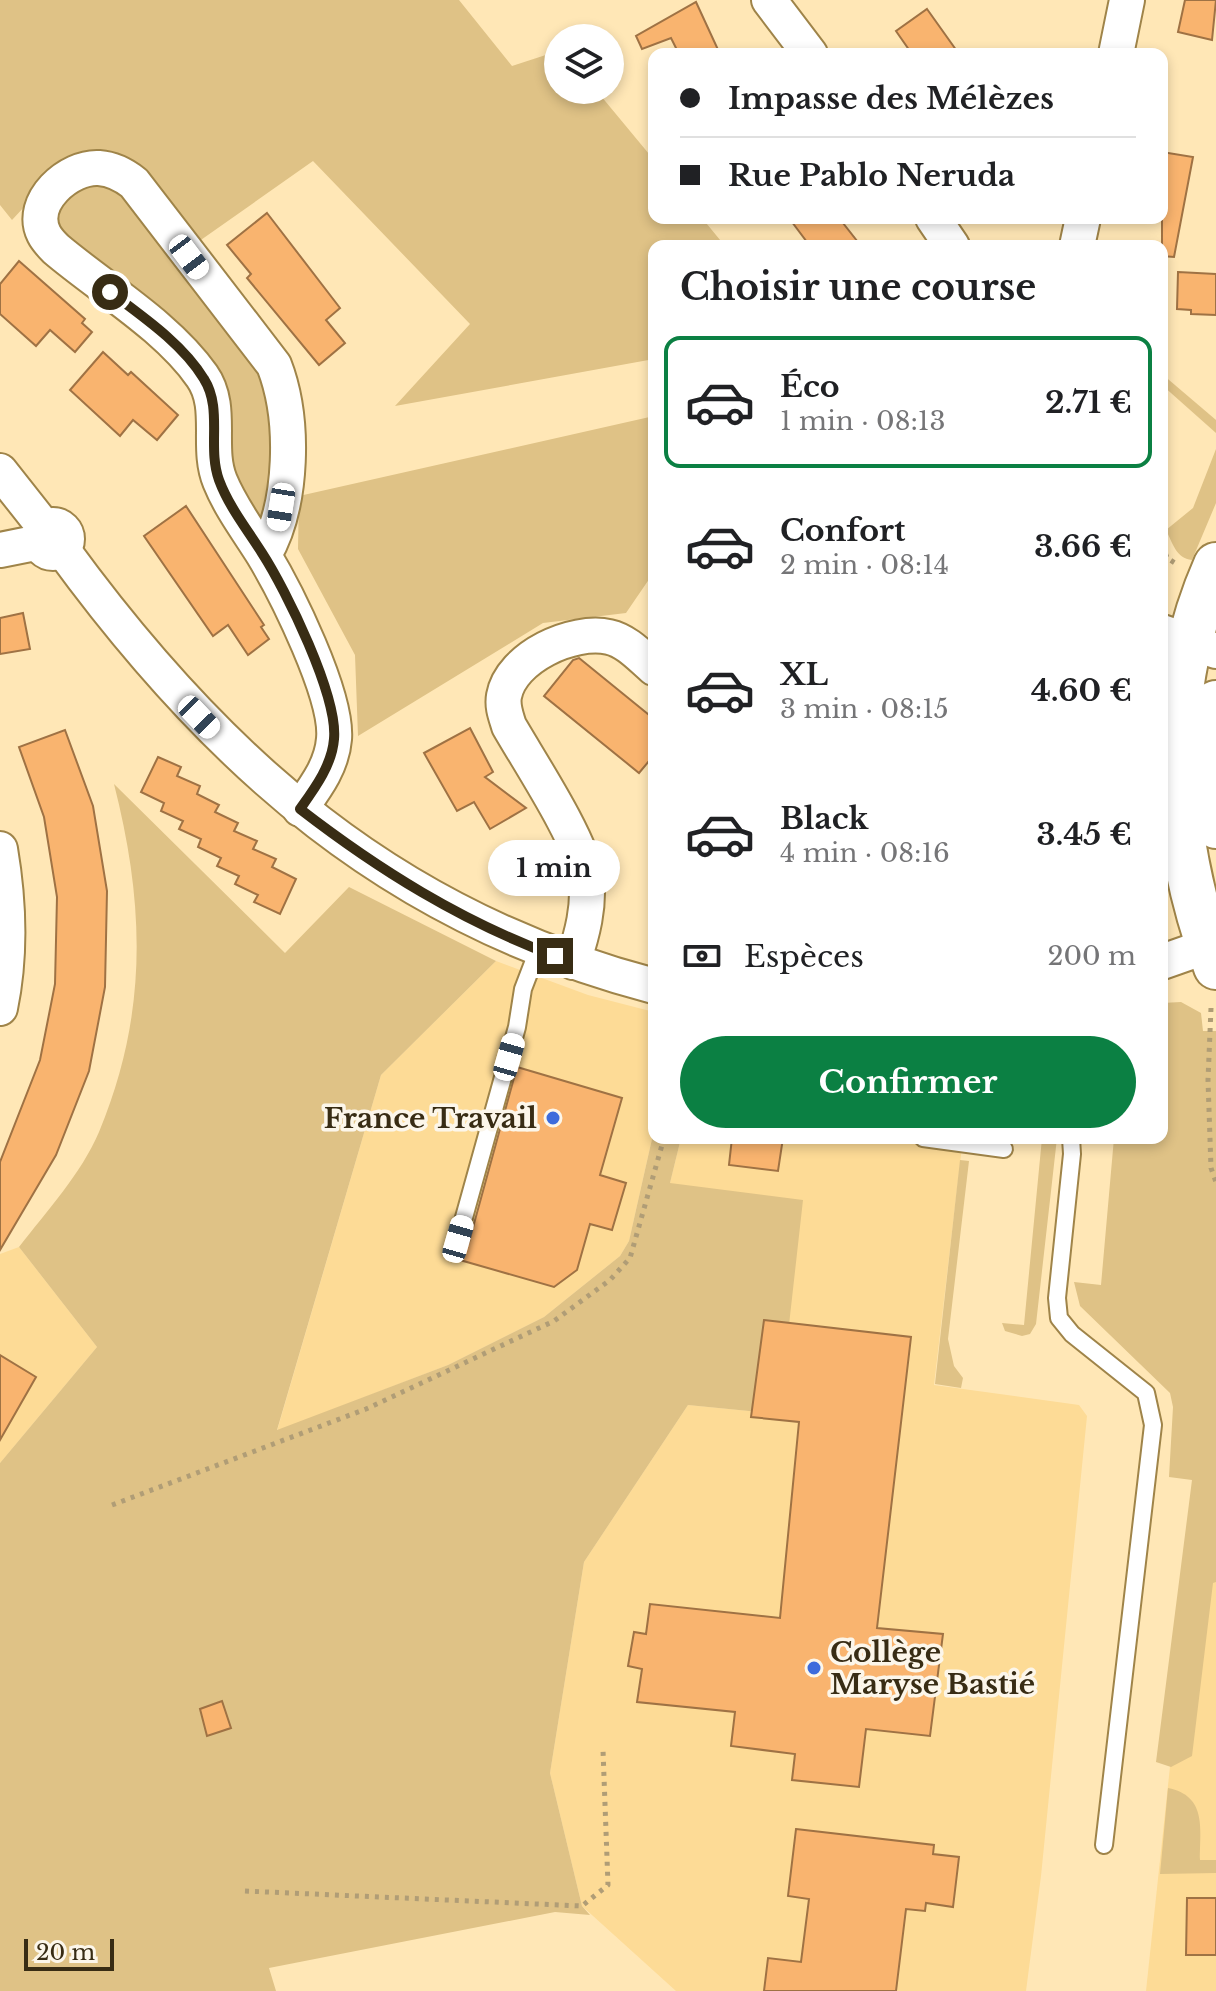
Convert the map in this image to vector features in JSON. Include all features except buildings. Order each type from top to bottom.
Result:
[{"type":"main road","points":[[1213,966],[1190,881],[1177,805],[1180,640],[1216,565]]},
{"type":"main road","points":[[1216,703],[1212,775],[1216,826]]},
{"type":"street","points":[[769,0],[805,48]]},
{"type":"street","points":[[1117,48],[1127,0]]},
{"type":"street","points":[[264,555],[276,535],[288,448],[283,390],[274,365],[134,183],[123,175],[98,167],[69,175],[43,206],[40,220],[44,234],[56,249],[177,348],[204,378],[211,392],[214,412],[213,447],[218,478],[232,508],[264,555],[289,605],[330,704],[335,736],[331,755],[317,785],[300,809]]},
{"type":"street","points":[[0,471],[49,540],[195,712],[255,771],[300,809],[391,876],[444,906],[538,950],[648,984]]},
{"type":"street","points":[[0,550],[49,540]]},
{"type":"street","points":[[573,962],[584,927],[587,900],[582,859],[509,726],[504,695],[518,670],[529,660],[557,644],[582,637],[606,636],[626,643],[648,663]]},
{"type":"street","points":[[0,849],[7,890],[8,937],[0,1008]]},
{"type":"street","points":[[1168,962],[1213,966]]},
{"type":"lane","points":[[458,1239],[517,1027],[523,989],[538,950]]},
{"type":"lane","points":[[967,1144],[1004,1149]]},
{"type":"lane","points":[[1071,1144],[1057,1298],[1059,1318],[1072,1334],[1146,1393],[1153,1425],[1104,1845]]},
{"type":"path","points":[[1213,966],[1209,1094],[1211,1168],[1216,1182]]},
{"type":"path","points":[[112,1505],[366,1409],[554,1321],[610,1280],[630,1258],[662,1144]]},
{"type":"path","points":[[245,1891],[582,1906],[608,1885],[603,1750]]},
{"type":"shaded area","points":[[0,0],[459,0],[512,66],[544,56],[544,104],[608,104],[648,153],[648,224],[707,224],[720,240],[648,240],[648,360],[395,406],[470,324],[313,161],[198,242],[141,176],[51,178],[12,220],[0,205]]},
{"type":"shaded area","points":[[77,181],[120,184],[258,360],[276,409],[268,527],[237,499],[223,404],[58,234],[55,203]]},
{"type":"shaded area","points":[[1168,379],[1216,420],[1216,433],[1168,390]]},
{"type":"shaded area","points":[[648,417],[648,581],[626,613],[543,623],[358,736],[355,655],[298,549],[299,496]]},
{"type":"shaded area","points":[[1216,449],[1216,503],[1192,560],[1176,550],[1168,528],[1193,508]]},
{"type":"shaded area","points":[[114,784],[285,953],[349,887],[496,961],[381,1075],[277,1430],[448,1365],[544,1317],[620,1256],[629,1241],[651,1144],[680,1144],[670,1183],[803,1200],[779,1414],[688,1405],[584,1562],[550,1773],[582,1906],[590,1915],[555,1912],[269,1968],[276,1991],[0,1991],[0,1463],[97,1347],[19,1247],[63,1192],[92,1148],[115,1088],[126,1045],[133,1002],[136,917],[124,829]]},
{"type":"shaded area","points":[[496,961],[588,995],[648,1010],[648,1144],[651,1144],[629,1241],[620,1256],[544,1317],[448,1365],[277,1431],[381,1075]]},
{"type":"shaded area","points":[[1181,1002],[1201,1013],[1203,1031],[1216,1031],[1216,1582],[1213,1583],[1192,1756],[1171,1767],[1156,1762],[1192,1480],[1169,1477],[1173,1407],[1170,1393],[1080,1306],[1074,1282],[1101,1285],[1113,1144],[1168,1144],[1168,1003]]},
{"type":"shaded area","name":"Collège Maryse Bastié","points":[[680,1144],[962,1144],[934,1385],[1079,1405],[1087,1416],[1041,1876],[1026,1991],[676,1991],[582,1906],[550,1773],[584,1562],[688,1405],[779,1414],[670,1183]]},
{"type":"shaded area","points":[[1041,1144],[1056,1144],[1036,1324],[1030,1334],[1022,1336],[1005,1331],[1002,1323],[1024,1325]]},
{"type":"shaded area","points":[[960,1160],[969,1161],[948,1339],[954,1366],[963,1378],[961,1388],[935,1384]]},
{"type":"shaded area","points":[[19,1247],[97,1347],[0,1463],[0,1254]]},
{"type":"shaded area","points":[[1216,1417],[1216,1991],[1146,1991],[1207,1421]]},
{"type":"shaded area","points":[[1168,1788],[1181,1792],[1195,1806],[1200,1825],[1200,1860],[1216,1860],[1216,1873],[1160,1874]]},
{"type":"place","name":"France Travail","points":[[553,1118]]},
{"type":"place","name":"Collège Maryse Bastié","points":[[814,1668]]},
{"type":"route","points":[[110,292],[177,348],[204,378],[211,392],[214,412],[213,447],[218,478],[232,508],[264,555],[289,605],[330,704],[335,736],[331,755],[317,785],[300,809],[391,876],[499,933],[555,956]]}]
